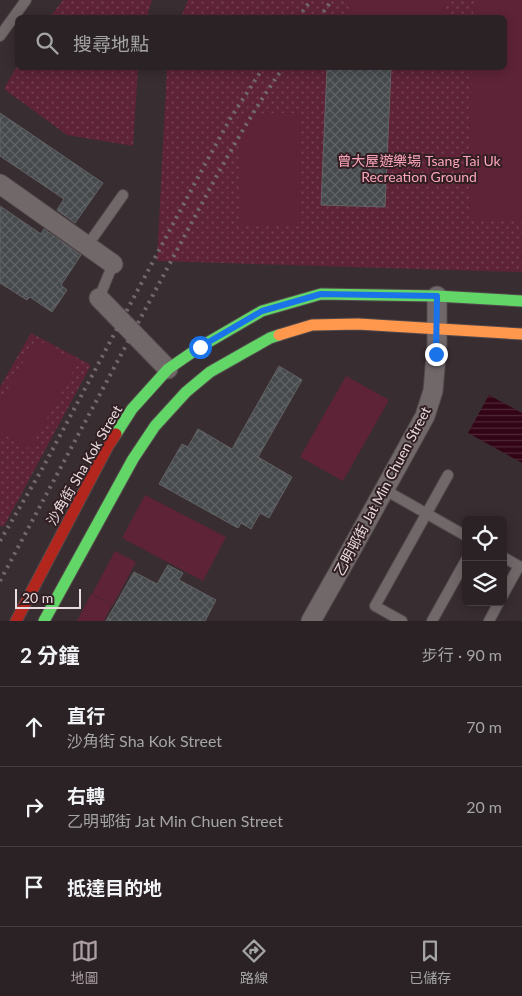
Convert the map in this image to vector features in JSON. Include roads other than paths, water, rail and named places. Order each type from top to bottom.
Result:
[{"type":"main road","name":"沙角街 Sha Kok Street","points":[[16,621],[108,446],[132,409],[168,370],[200,347],[262,311],[321,294],[437,296],[522,301]]},
{"type":"main road","points":[[44,621],[133,459],[155,426],[186,392],[210,372],[270,338],[312,325],[358,324],[522,334]]},
{"type":"street","points":[[0,184],[113,264]]},
{"type":"street","name":"乙明邨街 Jat Min Chuen Street","points":[[311,621],[425,416],[433,390],[437,296]]},
{"type":"street","points":[[99,298],[168,370]]},
{"type":"lane","points":[[15,15],[26,0]]},
{"type":"lane","points":[[0,36],[15,15]]},
{"type":"lane","points":[[87,246],[123,195]]},
{"type":"lane","points":[[99,298],[113,264]]},
{"type":"lane","points":[[402,621],[375,606],[448,475]]},
{"type":"lane","points":[[385,490],[462,534]]},
{"type":"lane","points":[[507,559],[519,566],[507,588]]},
{"type":"lane","points":[[432,621],[465,561]]},
{"type":"lane","points":[[489,621],[497,606]]},
{"type":"railway","points":[[300,15],[311,0]]},
{"type":"railway","points":[[321,15],[332,0]]},
{"type":"railway","points":[[0,541],[41,471],[230,119],[262,70]]},
{"type":"railway","points":[[0,581],[215,179],[248,122],[282,70]]},
{"type":"park label","name":"曾大屋遊樂場 Tsang Tai Uk Recreation Ground","points":[[419,168]]}]
